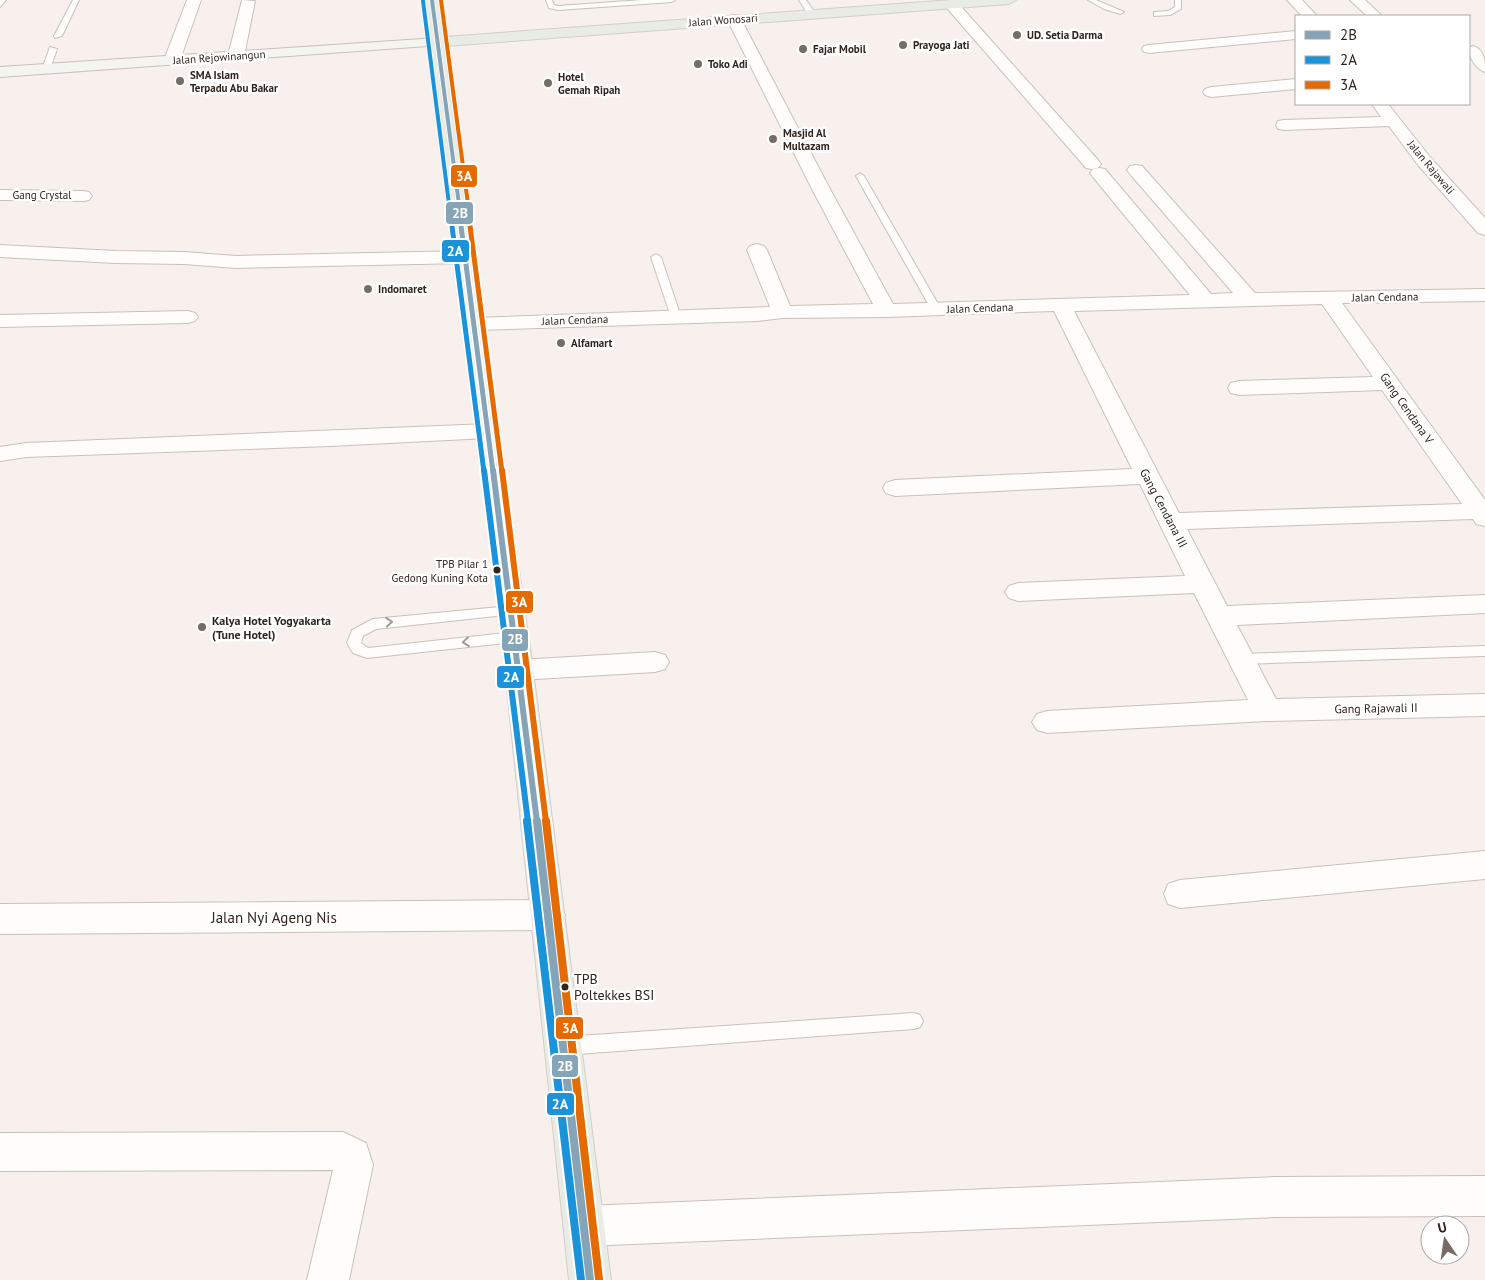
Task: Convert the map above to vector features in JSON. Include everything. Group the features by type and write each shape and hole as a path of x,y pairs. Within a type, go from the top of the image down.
{"main road":[{"path":"432,0 519,670 590,1280"},
{"name":"Jalan Wonosari","path":"437,42 1009,0"},
{"name":"Jalan Rejowinangun","path":"0,72 437,42"}],"street":[{"path":"172,60 194,0"},
{"path":"1294,0 1309,15"},
{"path":"1357,0 1374,15"},
{"path":"236,56 248,1"},
{"path":"951,4 1096,168 1206,301"},
{"path":"734,19 822,191 887,311"},
{"path":"1149,49 1295,35"},
{"path":"1475,51 1485,68"},
{"path":"1211,92 1295,84"},
{"name":"Jalan Rajawali","path":"1381,105 1424,161 1485,229"},
{"path":"1284,124 1394,121"},
{"path":"1136,170 1249,299"},
{"name":"Gang Crystal","path":"0,195 83,196"},
{"path":"756,250 782,312"},
{"path":"0,251 184,258 236,262 465,257"},
{"name":"Jalan Cendana","path":"475,324 782,312 887,311 1249,299 1485,295"},
{"name":"Gang Cendana V","path":"1328,298 1483,514"},
{"name":"Gang Cendana III","path":"1061,306 1267,710"},
{"path":"0,321 188,316"},
{"path":"1239,388 1388,383"},
{"path":"0,454 26,450 488,432"},
{"path":"895,488 1147,476"},
{"path":"1170,521 1483,514"},
{"path":"1018,592 1204,584"},
{"path":"1220,616 1485,604"},
{"path":"519,670 655,662"},
{"name":"Gang Rajawali II","path":"1047,722 1267,710 1485,705"},
{"path":"1180,894 1485,865"},
{"name":"Jalan Nyi Ageng Nis","path":"0,918 548,915"},
{"path":"0,1152 326,1149 343,1151 352,1157 354,1165 328,1280"},
{"path":"585,1226 1275,1197 1485,1196"}],"lane":[{"path":"0,5 3,0"},
{"path":"58,36 76,0"},
{"path":"549,0 551,7 558,8 672,0"},
{"path":"802,0 812,14"},
{"path":"1091,0 1106,8 1120,12"},
{"path":"1157,14 1175,11 1180,8 1178,0"},
{"path":"46,69 53,49"},
{"path":"860,176 936,309"},
{"path":"656,257 676,317"},
{"path":"373,624 512,624 367,653 358,649 354,642 357,633 373,624"},
{"path":"1242,659 1485,652"},
{"path":"563,1046 914,1021"}],"transit line":[{"name":"2B","path":"432,0 519,670 590,1280"},
{"name":"3A","path":"441,0 528,669 599,1279"},
{"name":"2A","path":"423,1 510,671 581,1280"}],"place":[{"name":"UD. Setia Darma","path":"1017,35"},
{"name":"Prayoga Jati","path":"903,45"},
{"name":"Fajar Mobil","path":"803,49"},
{"name":"Toko Adi","path":"698,64"},
{"name":"SMA Islam Terpadu Abu Bakar","path":"180,81"},
{"name":"Hotel Gemah Ripah","path":"548,83"},
{"name":"Masjid Al Multazam","path":"773,139"},
{"name":"Indomaret","path":"368,289"},
{"name":"Alfamart","path":"561,343"},
{"name":"TPB Pilar 1 Gedong Kuning Kota","path":"497,570"},
{"name":"Kalya Hotel Yogyakarta (Tune Hotel)","path":"202,627"},
{"name":"TPB Poltekkes BSI","path":"565,987"}]}
